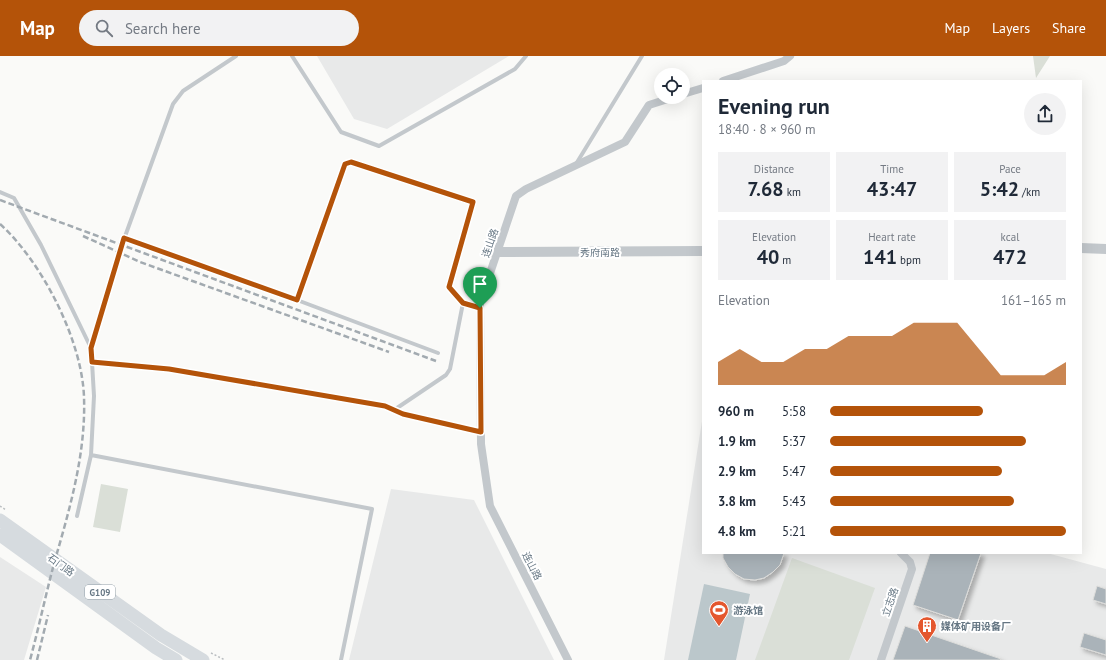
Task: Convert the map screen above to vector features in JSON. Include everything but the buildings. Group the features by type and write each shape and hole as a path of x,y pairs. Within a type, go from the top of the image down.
{"highway":[{"name":"石门路","path":"0,520 161,635 204,660"},
{"name":"石门路","path":"0,535 156,648 176,660"}],"street":[{"path":"726,80 784,61 790,56"},
{"path":"690,92 702,88"},
{"name":"连山路","path":"568,660 490,506 481,444 480,303 516,196 526,189 625,142 649,105 654,103"},
{"path":"1082,248 1106,249"},
{"name":"秀府南路","path":"497,252 702,251"},
{"name":"立志路","path":"881,660 912,570 910,562 902,554"}],"lane":[{"path":"77,516 92,455 94,396 91,348 124,238 173,104 183,92 236,56"},
{"path":"292,56 341,132 379,146 515,68 526,56"},
{"path":"575,166 642,56"},
{"path":"297,300 345,164 351,162 473,202 449,287 463,303 480,308"},
{"path":"0,192 14,198 41,245 91,348"},
{"path":"124,238 297,300 438,353"},
{"path":"394,410 446,374 450,369 463,303"},
{"path":"92,362 169,369 385,406 403,414 481,432"},
{"path":"92,455 372,508 341,660"}],"shaded area":[{"path":"317,56 509,56 387,129 354,119"},
{"path":"1033,56 1050,56 1036,78"},
{"path":"702,421 702,554 1051,554 1106,569 1106,660 664,660"},
{"path":"101,484 128,489 120,532 93,527"},
{"path":"391,489 474,500 554,660 349,660"},
{"path":"0,557 46,587 24,660 0,660"},
{"path":"792,558 875,588 849,660 755,660"},
{"name":"游泳馆","path":"704,584 750,594 736,660 688,660"}],"railway":[{"path":"0,200 436,361"},
{"path":"0,224 16,240 31,259 45,280 57,303 68,327 76,351 82,375 84,397 82,439 76,480 30,660"},
{"path":"83,236 140,262 389,352"},
{"path":"37,660 48,615"}],"place":[{"name":"游泳馆","path":"719,627"},
{"name":"媒体矿用设备厂","path":"927,643"}],"route":[{"path":"351,162 473,202 449,287 463,303 480,308 481,432 403,414 385,406 169,369 92,362 91,348 124,238 297,300 345,164 351,162"}]}
